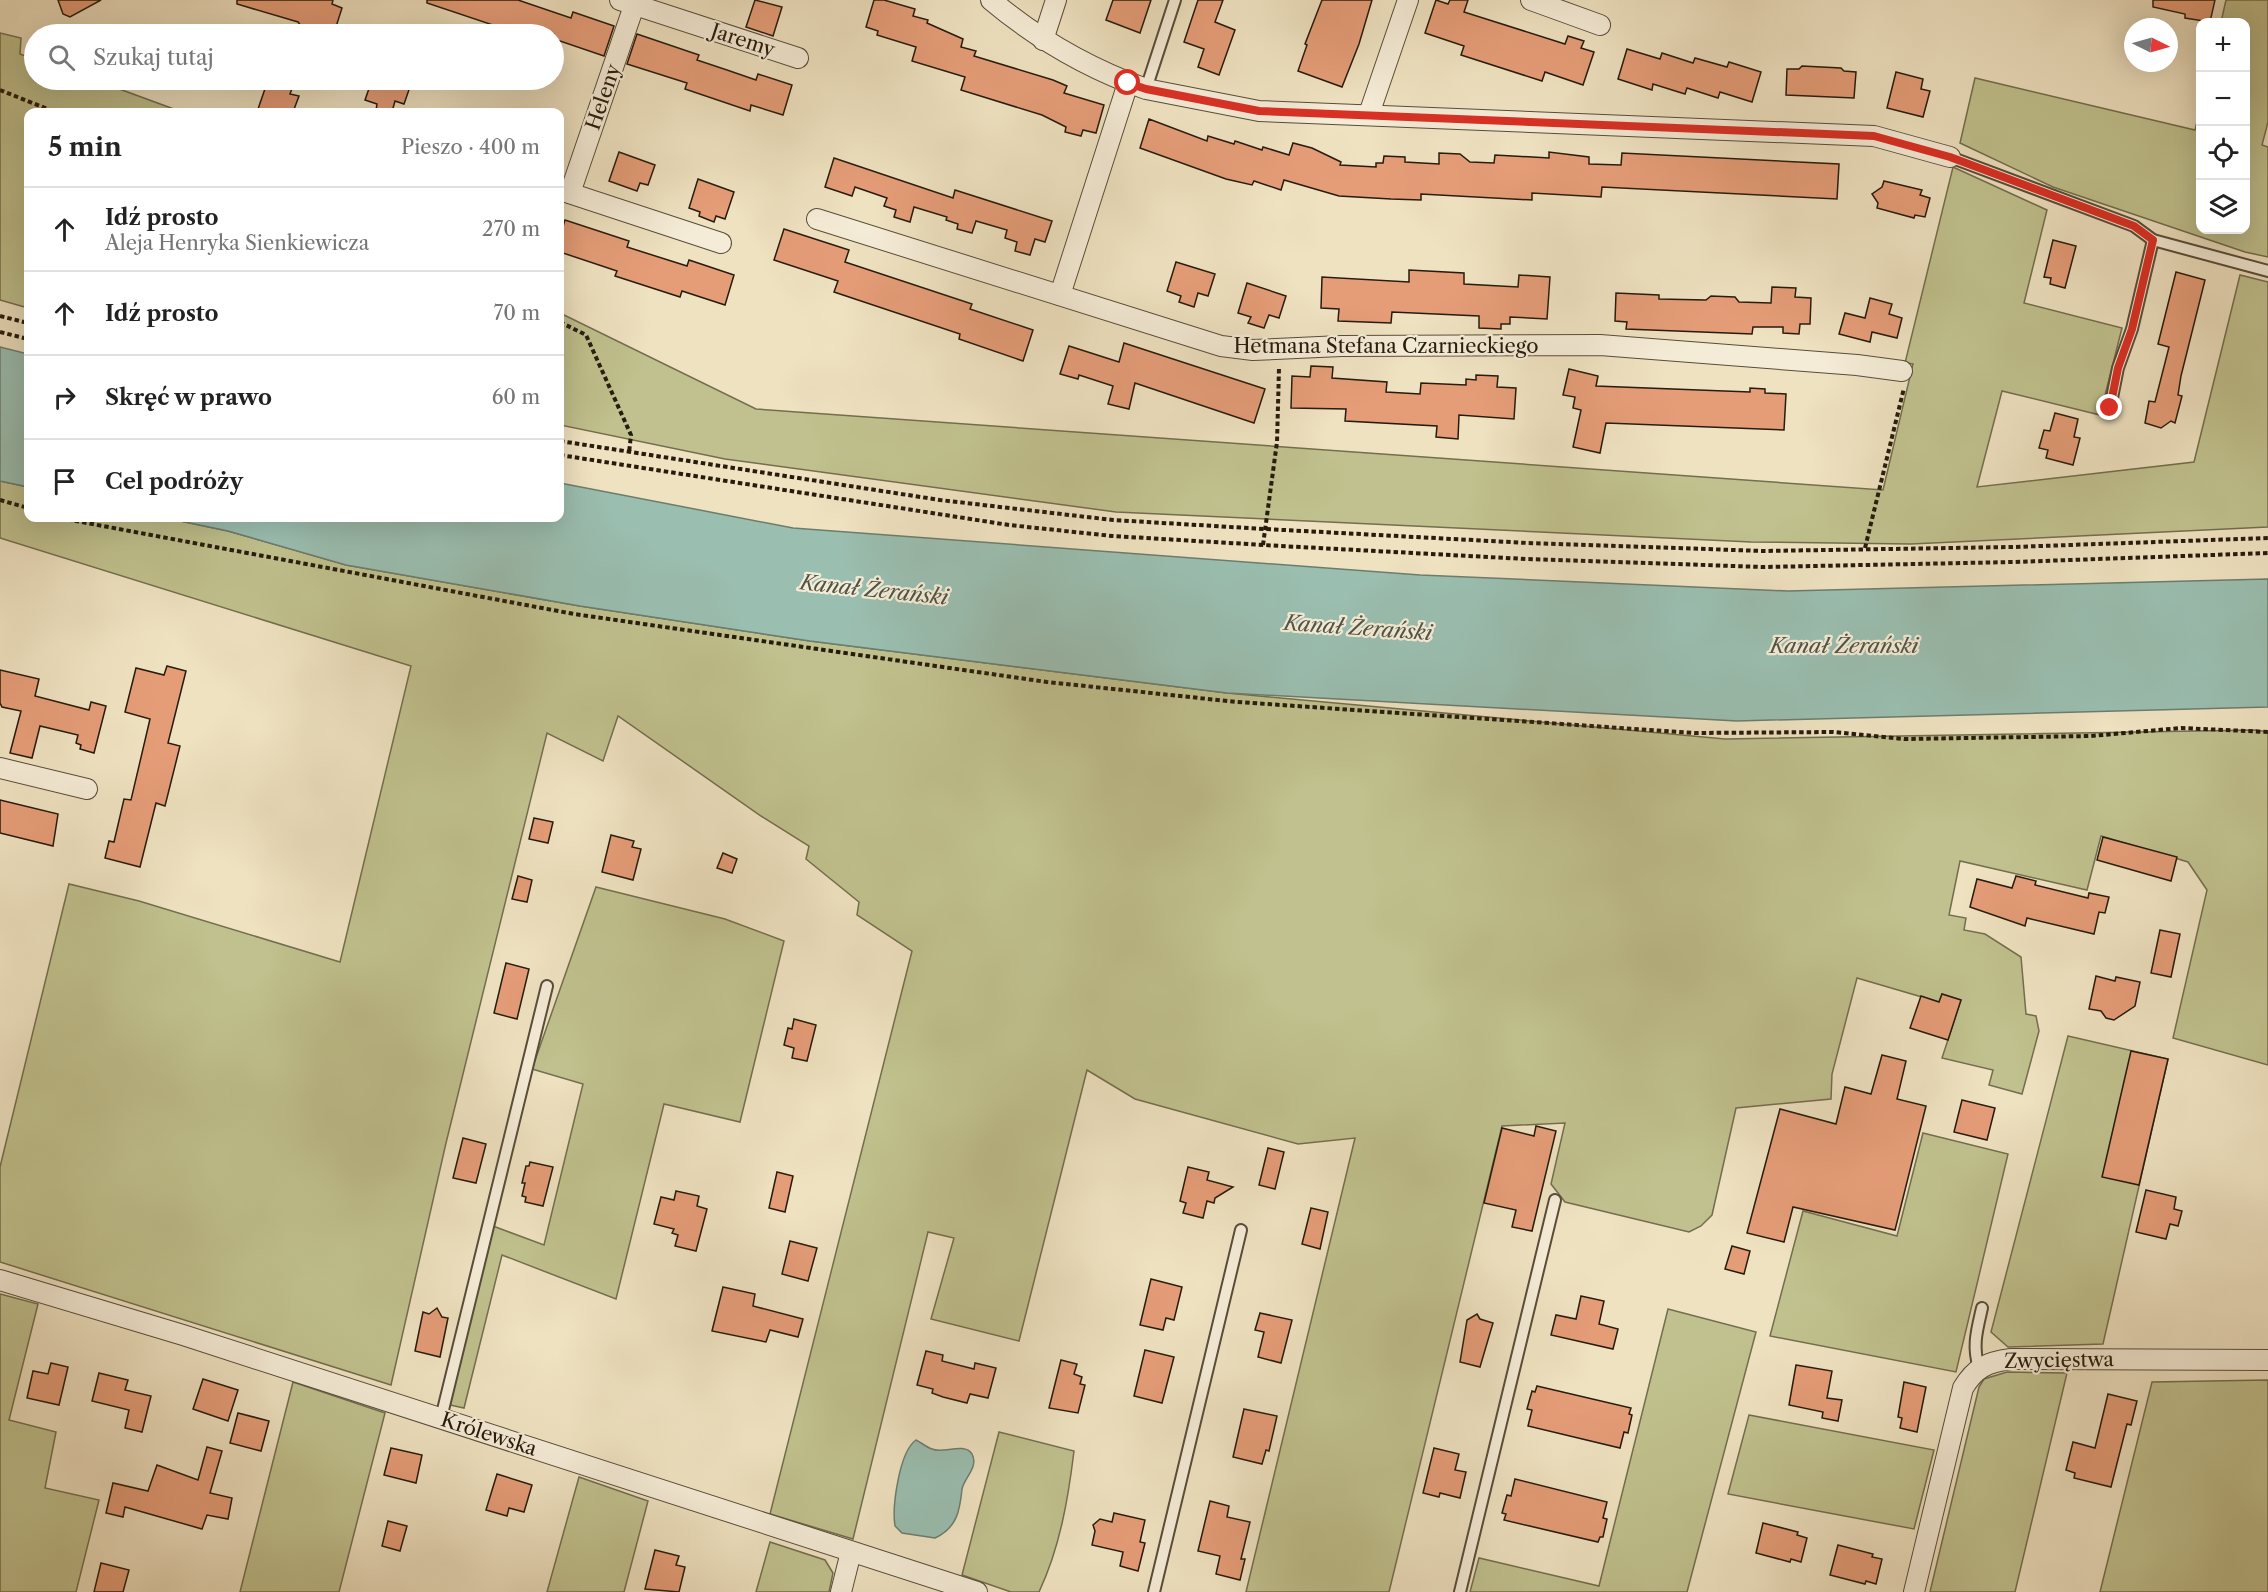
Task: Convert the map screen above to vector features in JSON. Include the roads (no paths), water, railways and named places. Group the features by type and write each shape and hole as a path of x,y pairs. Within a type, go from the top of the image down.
{"street":[{"path":"991,0 1043,39 1137,86 1259,111 1874,136 1950,157"},
{"path":"1043,39 1056,0"},
{"path":"1369,114 1408,0"},
{"path":"1531,0 1600,25"},
{"name":"Jaremy","path":"630,2 798,58"},
{"name":"Heleny","path":"565,192 630,2"},
{"path":"1060,295 1137,86"},
{"path":"565,192 721,243"},
{"name":"Hetmana Stefana Czarnieckiego","path":"817,219 1221,346 1280,350 1341,346 1600,345 1857,365 1902,371"},
{"path":"0,768 87,789"},
{"name":"Królewska","path":"0,1280 441,1418 977,1592"},
{"name":"Zwycięstwa","path":"1914,1592 1963,1388 1979,1368 1993,1361 2011,1359 2268,1360"},
{"path":"842,1592 852,1552"}],"lane":[{"path":"1137,86 1175,0"},
{"path":"1950,157 2134,226 2153,240 2268,271"},
{"path":"2110,408 2118,368 2132,329 2153,240"},
{"path":"441,1418 547,986"},
{"path":"1460,1592 1555,1200"},
{"path":"1154,1592 1241,1230"},
{"path":"1979,1368 1974,1352 1982,1308"}],"water":[{"path":"0,347 24,353 24,486 0,481"},
{"name":"Kanał Żerański","path":"564,484 793,528 1420,575 1788,591 2268,579 2268,707 1737,721 1227,693 810,641 580,606 346,565 228,531 185,522 564,522"},
{"path":"916,1440 937,1450 964,1449 972,1454 974,1459 963,1485 956,1518 948,1529 935,1538 902,1533 895,1526 896,1494 901,1467 910,1446"}]}
